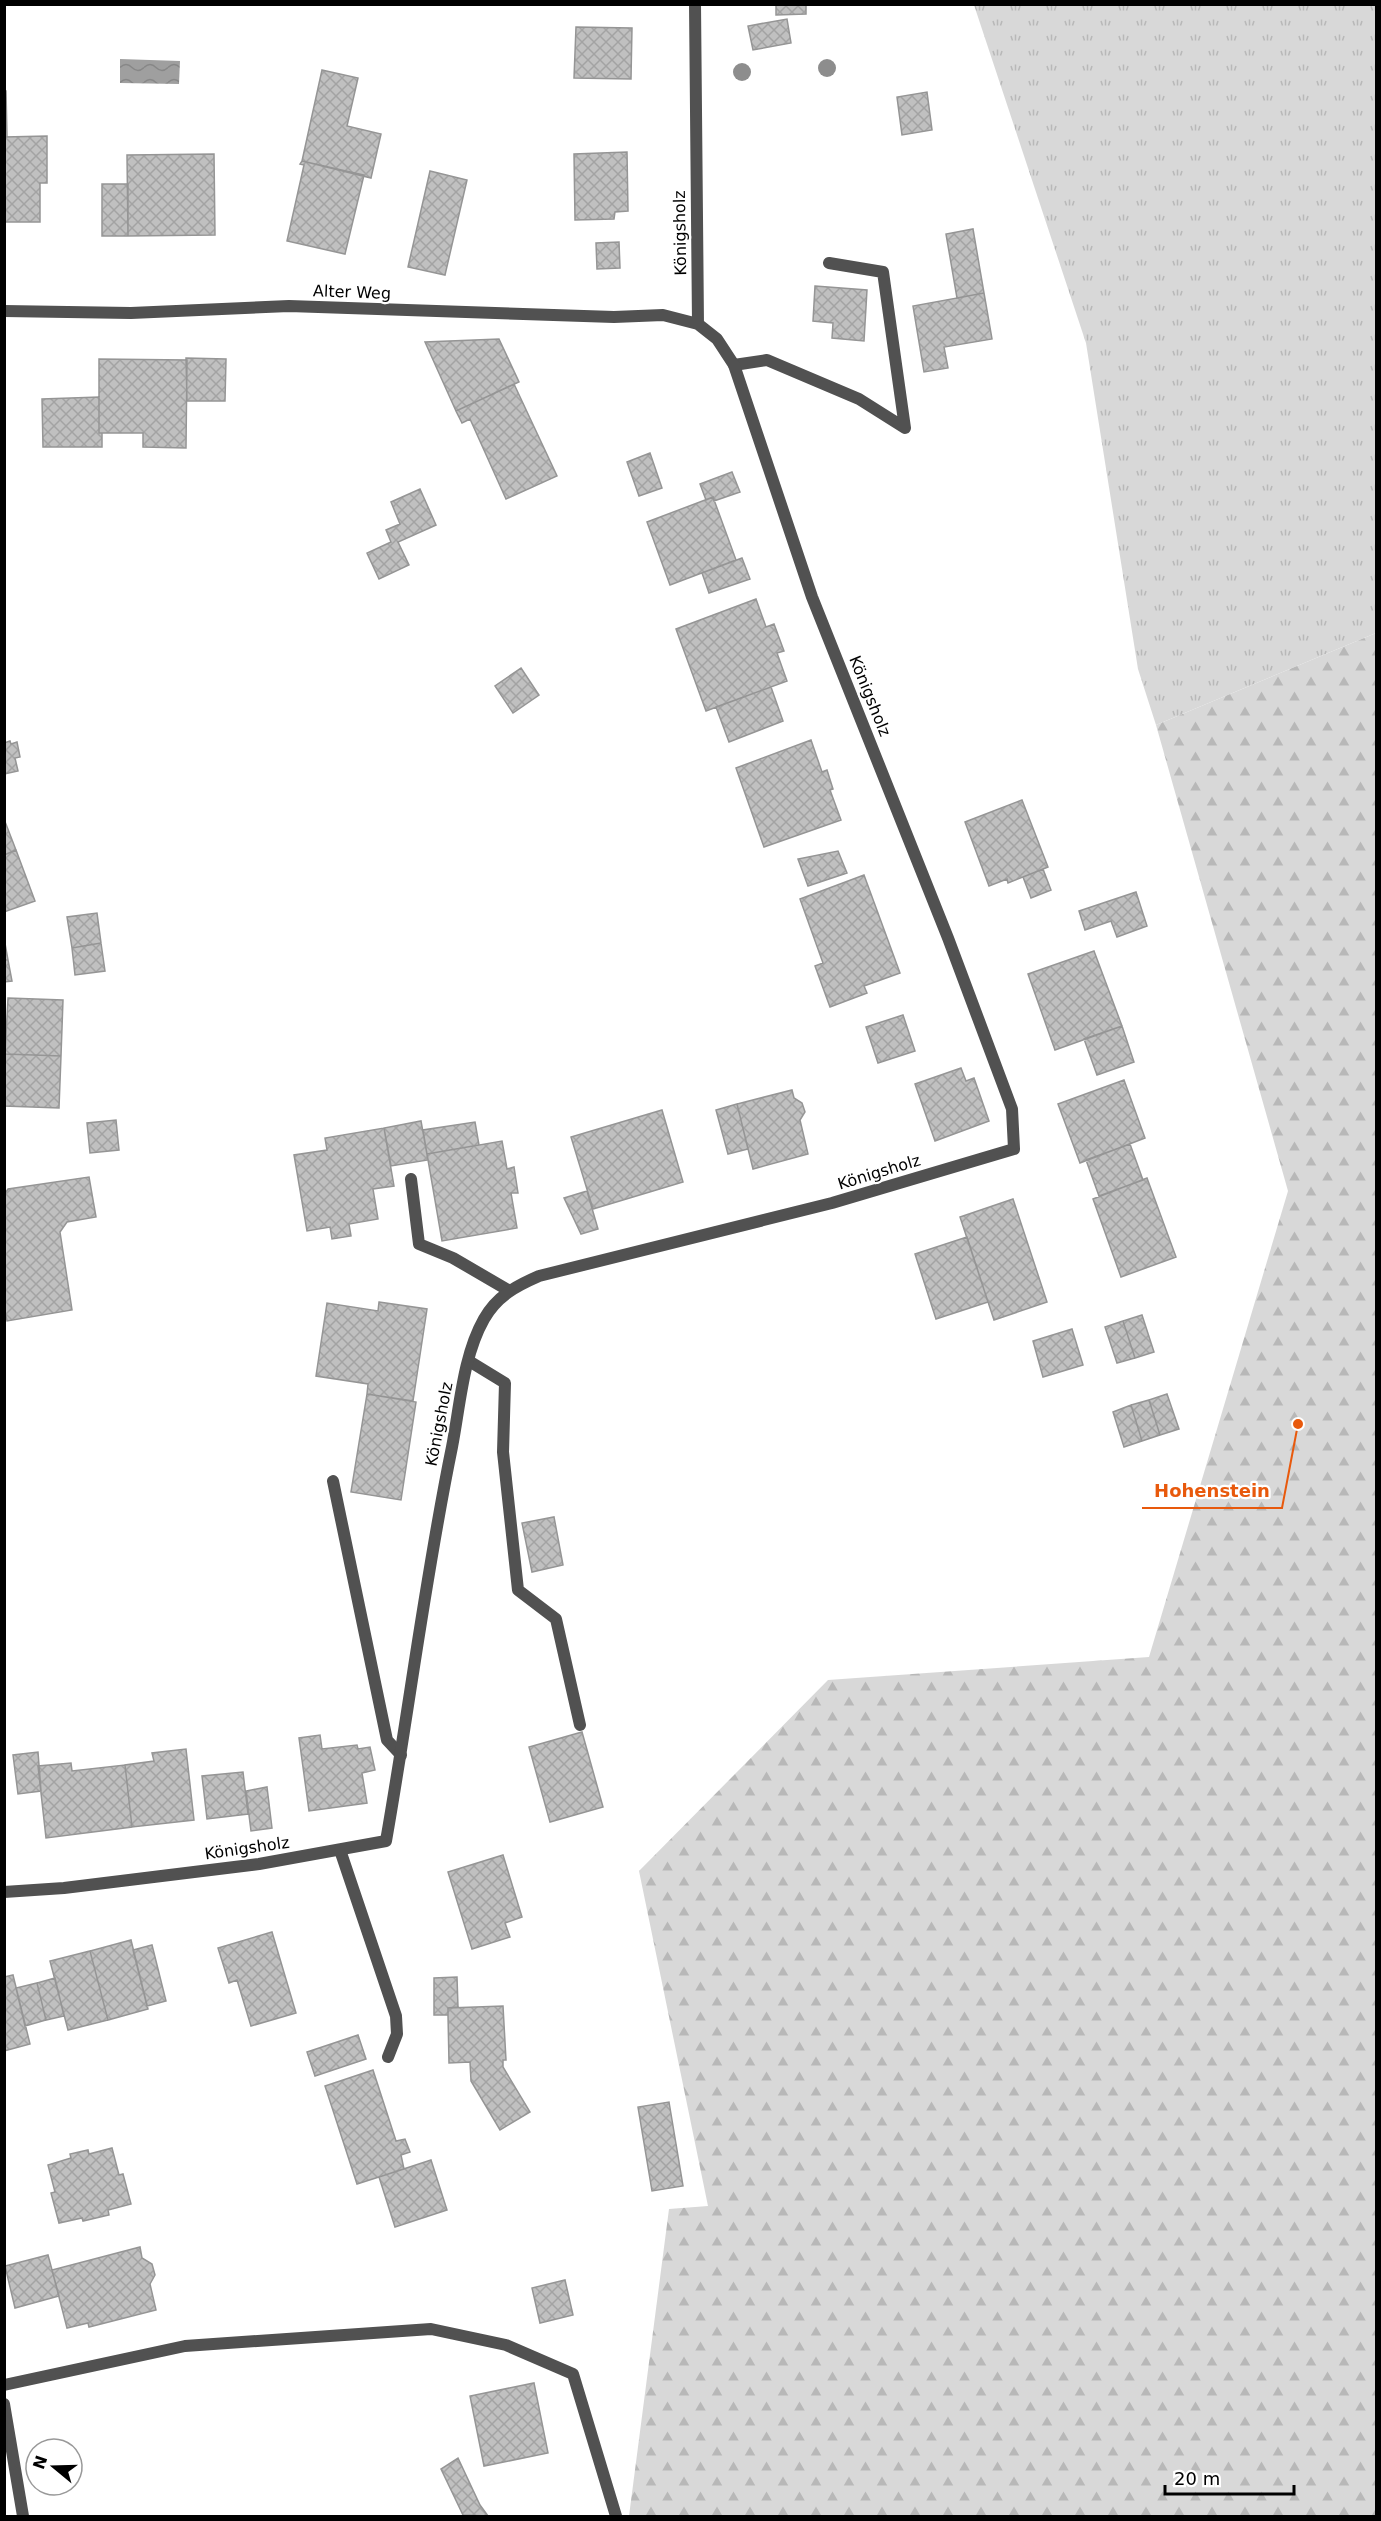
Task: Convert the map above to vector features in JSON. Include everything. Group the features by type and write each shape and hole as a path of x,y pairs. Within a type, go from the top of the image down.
{"street":[{"name":"Königsholz","path":"4,1892 64,1888 259,1864 386,1842 434,1536 469,1360 491,1307 508,1290 539,1275 832,1203 1014,1149 1012,1109 948,938 812,597 734,366 717,339 698,324 695,4"},
{"path":"734,366 767,360 859,399 905,428 883,272 829,263"},
{"name":"Alter Weg","path":"4,311 131,313 290,306 614,317 663,315 698,324"},
{"path":"411,1179 419,1244 453,1258 508,1290"},
{"path":"469,1360 505,1383 503,1452 518,1590 556,1619 580,1725"},
{"path":"333,1481 387,1740 401,1755"},
{"path":"340,1850 396,2016 397,2034 388,2057"},
{"path":"4,2385 185,2346 431,2329 506,2345 573,2373 616,2517"},
{"path":"4,2404 23,2517"}],"green space":[{"path":"974,5 1376,5 1376,633 1156,725 1138,669 1086,343"},
{"path":"1376,633 1376,2516 629,2516 669,2209 708,2206 639,1871 828,1680 1149,1657 1288,1191 1156,725"}],"water":[{"path":"120,59 180,61 179,84 120,83"}],"building":[{"path":"776,4 806,4 806,14 776,15"},
{"path":"787,19 791,43 753,50 748,26"},
{"path":"576,27 632,28 631,79 574,78"},
{"path":"322,70 358,78 347,126 381,134 371,178 302,161"},
{"path":"4,91 6,91 7,137 4,137"},
{"path":"927,92 932,130 902,135 897,97"},
{"path":"47,136 47,183 40,183 40,222 4,222 4,137"},
{"path":"627,152 628,211 615,212 614,219 575,220 574,154"},
{"path":"214,154 215,235 128,236 127,155"},
{"path":"302,161 364,175 345,254 287,241 304,165 300,164"},
{"path":"430,171 467,180 445,275 408,267"},
{"path":"102,184 128,184 128,236 102,236"},
{"path":"973,229 984,293 957,298 946,234"},
{"path":"619,242 620,268 597,269 596,243"},
{"path":"815,286 867,290 864,341 832,338 833,323 813,321"},
{"path":"984,293 992,339 944,347 948,368 924,372 913,306"},
{"path":"499,339 519,382 456,411 425,342"},
{"path":"186,358 226,359 225,401 187,401"},
{"path":"99,359 187,360 186,448 143,447 143,433 99,433"},
{"path":"514,384 557,476 506,499 470,419 462,423 456,411"},
{"path":"99,397 99,433 102,433 102,447 43,447 42,399"},
{"path":"650,453 662,488 639,496 627,462"},
{"path":"732,472 740,492 714,501 713,497 706,500 700,484"},
{"path":"420,489 436,525 398,542 409,565 379,579 367,553 391,542 386,530 400,524 391,502"},
{"path":"713,497 736,560 670,585 647,522"},
{"path":"742,558 750,579 709,593 702,573"},
{"path":"756,599 766,627 774,624 784,651 777,653 787,681 706,711 676,629"},
{"path":"521,668 539,695 513,713 495,686"},
{"path":"771,687 783,721 729,742 716,707"},
{"path":"811,740 822,772 827,770 833,789 830,790 841,820 764,847 736,768"},
{"path":"10,741 11,744 17,742 20,757 15,758 18,771 4,774 4,743"},
{"path":"1022,800 1048,867 1008,883 1007,879 989,886 965,822"},
{"path":"4,819 16,850 4,855"},
{"path":"16,850 35,901 4,912 4,855"},
{"path":"838,851 847,873 808,886 798,859"},
{"path":"1043,869 1051,890 1031,898 1023,877"},
{"path":"864,875 900,973 864,986 867,993 830,1007 815,966 823,963 800,899"},
{"path":"1136,892 1147,926 1117,937 1111,921 1085,930 1079,911"},
{"path":"97,913 101,943 72,948 67,917"},
{"path":"4,938 8,960 4,960"},
{"path":"101,943 105,971 75,975 72,948"},
{"path":"1094,951 1122,1026 1055,1050 1028,974"},
{"path":"4,960 8,960 12,981 4,982"},
{"path":"8,998 63,1000 61,1056 5,1054"},
{"path":"903,1015 915,1051 878,1063 866,1027"},
{"path":"1122,1026 1134,1062 1097,1075 1084,1039"},
{"path":"5,1054 61,1056 59,1108 4,1106"},
{"path":"961,1068 966,1081 974,1078 989,1121 935,1141 915,1084"},
{"path":"1124,1080 1145,1138 1080,1163 1058,1104"},
{"path":"792,1090 794,1098 802,1103 805,1112 800,1120 808,1154 753,1169 737,1104"},
{"path":"737,1104 748,1149 728,1154 716,1110"},
{"path":"662,1110 683,1182 593,1209 571,1137"},
{"path":"116,1120 119,1150 90,1153 87,1123"},
{"path":"421,1121 428,1160 391,1166 384,1128"},
{"path":"475,1122 479,1145 427,1154 423,1130"},
{"path":"384,1128 394,1186 373,1189 378,1219 349,1224 351,1236 332,1239 330,1227 307,1231 294,1155 327,1150 325,1138"},
{"path":"502,1141 507,1169 514,1167 518,1193 511,1193 517,1228 442,1241 427,1154"},
{"path":"1130,1144 1143,1180 1099,1196 1086,1160"},
{"path":"89,1177 96,1217 67,1222 60,1232 72,1310 7,1321 4,1306 4,1195 8,1189"},
{"path":"1147,1178 1176,1257 1121,1277 1093,1199"},
{"path":"587,1191 598,1229 581,1234 564,1198"},
{"path":"1013,1199 1047,1302 994,1320 960,1217"},
{"path":"967,1237 988,1302 936,1319 915,1254"},
{"path":"379,1302 427,1309 413,1401 367,1394 368,1384 316,1376 327,1303 378,1311"},
{"path":"1142,1315 1154,1352 1135,1358 1123,1321"},
{"path":"1123,1321 1135,1358 1117,1363 1105,1327"},
{"path":"1072,1329 1083,1365 1043,1377 1033,1341"},
{"path":"367,1394 416,1402 401,1500 351,1492"},
{"path":"1167,1394 1179,1429 1160,1435 1149,1400"},
{"path":"1149,1400 1160,1435 1142,1441 1131,1405"},
{"path":"1131,1405 1142,1441 1124,1447 1113,1412"},
{"path":"554,1517 563,1565 532,1572 522,1523"},
{"path":"582,1732 603,1807 550,1822 529,1747"},
{"path":"320,1735 322,1749 357,1745 358,1749 370,1747 375,1770 362,1773 367,1803 309,1811 299,1738"},
{"path":"186,1749 194,1820 132,1827 125,1765 154,1761 152,1753"},
{"path":"38,1752 41,1791 18,1794 13,1755"},
{"path":"71,1763 72,1771 125,1765 132,1827 46,1838 38,1766"},
{"path":"243,1772 248,1814 207,1819 202,1776"},
{"path":"267,1787 272,1828 251,1831 246,1791"},
{"path":"503,1855 522,1917 505,1923 510,1937 472,1949 448,1872"},
{"path":"272,1932 296,2013 251,2026 237,1980 229,1983 218,1948"},
{"path":"131,1940 148,2009 108,2020 90,1951"},
{"path":"152,1945 166,2001 147,2006 133,1950"},
{"path":"90,1951 108,2020 68,2030 50,1961"},
{"path":"13,1975 30,2044 4,2051 4,1977"},
{"path":"457,1977 458,2007 448,2008 448,2015 434,2015 434,1978"},
{"path":"55,1978 64,2016 46,2020 37,1983"},
{"path":"37,1983 46,2020 25,2026 16,1988"},
{"path":"503,2006 506,2060 503,2060 503,2067 530,2112 500,2130 471,2081 470,2062 449,2063 448,2008"},
{"path":"358,2035 366,2059 315,2076 307,2052"},
{"path":"373,2070 396,2141 405,2139 410,2152 401,2155 404,2169 357,2184 325,2086"},
{"path":"669,2102 683,2186 652,2191 638,2107"},
{"path":"112,2148 119,2175 123,2174 131,2204 108,2210 109,2215 83,2221 82,2218 59,2223 51,2193 55,2192 48,2165 71,2158 70,2154 88,2150 89,2154"},
{"path":"431,2160 447,2210 395,2227 379,2177"},
{"path":"140,2247 142,2258 152,2264 155,2275 150,2284 156,2310 89,2327 88,2323 67,2328 52,2270"},
{"path":"48,2255 59,2296 15,2308 5,2266"},
{"path":"565,2280 573,2315 540,2323 532,2288"},
{"path":"534,2383 548,2453 484,2466 470,2396"},
{"path":"458,2458 480,2505 488,2516 463,2515 441,2469"}],"place":[{"name":"Hohenstein","path":"1298,1424"}]}
